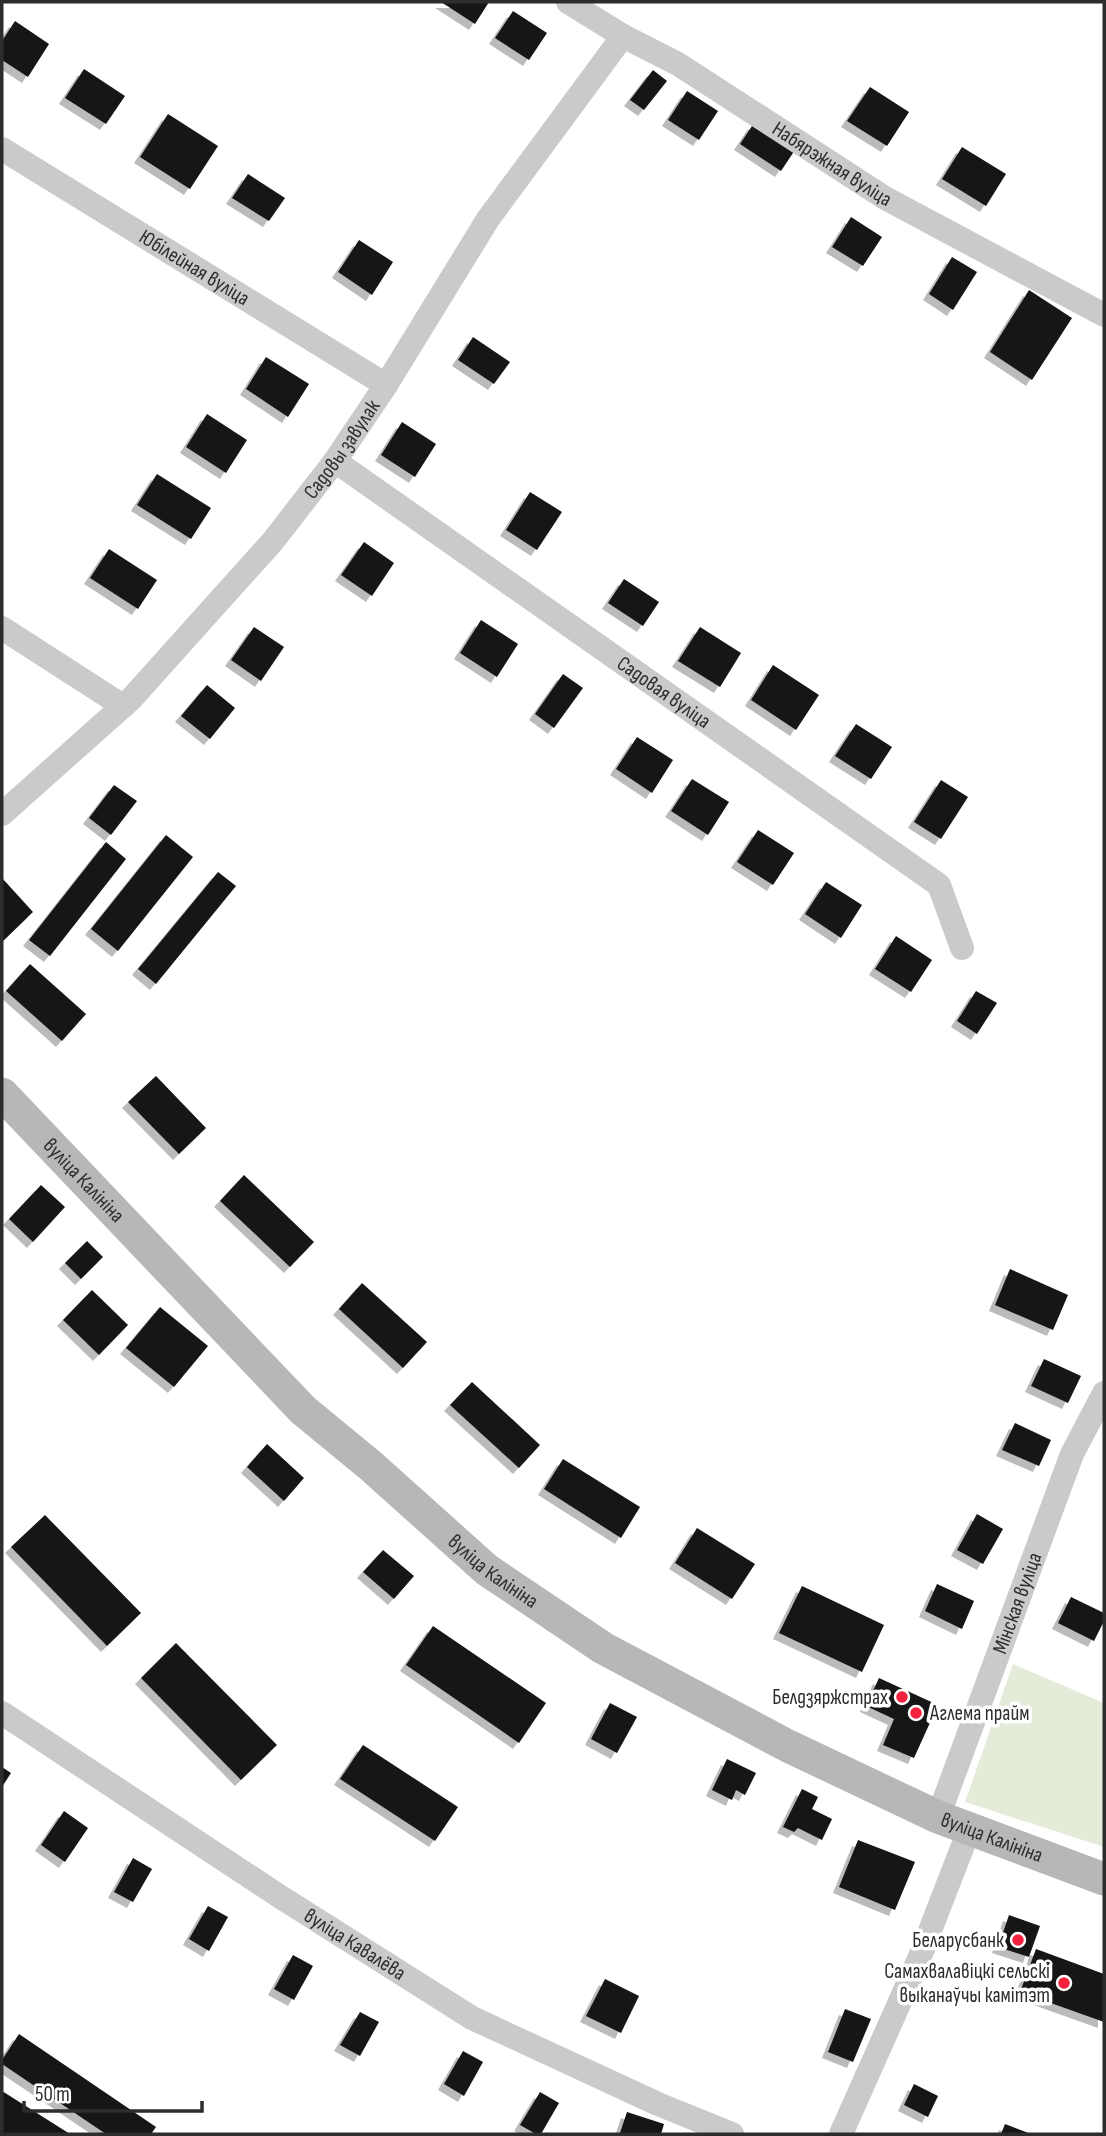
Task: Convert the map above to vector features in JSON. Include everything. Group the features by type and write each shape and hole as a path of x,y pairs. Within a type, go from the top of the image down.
{"street":[{"name":"Набярэжная вуліца","path":"568,2 623,36 678,64 885,198 1104,315"},
{"name":"Садовы завулак","path":"2,814 123,706 273,541 335,461 386,385 488,219 623,36"},
{"name":"Юбілейная вуліца","path":"2,149 386,385"},
{"name":"Садовая вуліца","path":"335,461 939,885 962,948"},
{"path":"2,628 123,706"},
{"name":"вуліца Калініна","path":"2,1094 303,1410 371,1466 487,1570 603,1648 788,1746 938,1817 1104,1879"},
{"name":"Мінская вуліца","path":"938,1817 1072,1454 1104,1393"},
{"name":"вуліца Кавалёва","path":"2,1713 279,1896 471,2018 658,2104 732,2134"},
{"path":"841,2134 919,1959 969,1830"}],"green space":[{"path":"1013,1664 1104,1703 1104,1847 965,1802"}],"building":[{"path":"441,2 489,2 475,24"},
{"path":"513,11 547,33 529,60 495,38"},
{"path":"15,21 49,44 28,77 2,60 2,41"},
{"path":"84,69 125,96 106,124 65,98"},
{"path":"653,70 667,81 644,110 630,100"},
{"path":"870,87 909,112 887,146 847,121"},
{"path":"687,91 718,111 699,140 668,120"},
{"path":"168,114 218,146 190,189 140,157"},
{"path":"754,123 795,150 781,171 740,144"},
{"path":"962,147 1006,174 986,206 942,179"},
{"path":"248,174 285,198 269,221 232,198"},
{"path":"851,217 882,237 863,266 832,247"},
{"path":"359,240 393,262 372,295 338,272"},
{"path":"952,257 977,272 953,310 929,294"},
{"path":"1029,290 1072,318 1032,380 990,352"},
{"path":"473,337 510,362 494,384 458,360"},
{"path":"266,357 309,384 288,417 246,389"},
{"path":"207,414 247,440 226,473 186,447"},
{"path":"402,422 436,444 415,477 381,455"},
{"path":"157,474 211,508 191,539 137,505"},
{"path":"530,492 562,512 537,550 506,530"},
{"path":"364,542 394,563 372,596 341,575"},
{"path":"109,549 157,580 138,609 90,578"},
{"path":"624,579 659,602 643,626 608,603"},
{"path":"481,620 518,644 497,677 460,653"},
{"path":"254,627 284,647 261,681 231,660"},
{"path":"700,627 741,653 720,687 678,661"},
{"path":"773,665 819,695 796,730 751,700"},
{"path":"563,674 583,688 554,728 535,714"},
{"path":"207,685 235,708 210,739 181,716"},
{"path":"856,724 892,747 871,779 835,756"},
{"path":"637,737 673,760 652,793 616,769"},
{"path":"692,779 729,802 708,835 671,811"},
{"path":"941,780 968,797 941,839 914,822"},
{"path":"114,785 137,801 111,835 89,818"},
{"path":"758,830 794,853 773,885 737,862"},
{"path":"166,835 193,857 118,951 91,929"},
{"path":"106,842 126,859 50,956 29,940"},
{"path":"218,872 236,886 156,984 138,969"},
{"path":"2,878 33,912 2,942"},
{"path":"826,882 862,905 841,938 805,914"},
{"path":"896,936 932,960 911,992 875,969"},
{"path":"30,964 86,1014 62,1041 6,991"},
{"path":"976,991 997,1003 977,1034 957,1021"},
{"path":"156,1076 206,1128 179,1154 128,1102"},
{"path":"244,1175 314,1242 290,1267 220,1201"},
{"path":"41,1185 65,1207 33,1242 9,1219"},
{"path":"87,1241 103,1257 81,1279 65,1263"},
{"path":"1010,1269 1068,1295 1053,1330 995,1305"},
{"path":"362,1283 427,1342 403,1368 339,1309"},
{"path":"92,1290 128,1325 99,1355 63,1320"},
{"path":"160,1307 208,1346 174,1387 126,1348"},
{"path":"1044,1359 1081,1376 1068,1403 1031,1386"},
{"path":"472,1382 540,1445 519,1468 450,1405"},
{"path":"1015,1423 1051,1440 1039,1466 1002,1450"},
{"path":"267,1444 304,1478 284,1501 247,1467"},
{"path":"563,1459 640,1507 621,1538 544,1489"},
{"path":"977,1514 1003,1529 983,1564 957,1550"},
{"path":"45,1515 141,1613 107,1646 11,1547"},
{"path":"697,1528 755,1564 732,1599 675,1563"},
{"path":"383,1550 414,1576 394,1599 363,1572"},
{"path":"937,1584 974,1601 962,1629 925,1611"},
{"path":"802,1586 884,1625 862,1672 779,1633"},
{"path":"1071,1597 1104,1613 1104,1621 1094,1641 1058,1623"},
{"path":"433,1626 546,1703 519,1743 406,1665"},
{"path":"176,1643 277,1745 241,1780 141,1678"},
{"path":"879,1678 938,1705 914,1758 883,1745 894,1719 866,1706"},
{"path":"610,1703 637,1717 617,1753 591,1739"},
{"path":"363,1745 458,1807 435,1841 340,1779"},
{"path":"727,1759 756,1773 745,1795 736,1790 732,1800 712,1790"},
{"path":"2,1767 11,1773 2,1787"},
{"path":"802,1789 818,1797 812,1809 832,1819 822,1840 798,1828 794,1832 783,1827"},
{"path":"64,1811 88,1828 65,1862 41,1845"},
{"path":"858,1840 915,1862 895,1910 839,1887"},
{"path":"133,1858 152,1869 133,1902 114,1892"},
{"path":"208,1906 228,1917 209,1951 189,1939"},
{"name":"Беларусбанк","path":"1009,1915 1040,1926 1029,1957 998,1947"},
{"name":"Самахвалавіцкі сельскі выканаўчы камітэт","path":"1036,1949 1104,1974 1104,2022 1020,1992"},
{"path":"293,1955 313,1966 294,2000 274,1989"},
{"path":"605,1979 639,1996 621,2033 586,2016"},
{"path":"845,2009 871,2019 853,2062 828,2052"},
{"path":"360,2012 379,2022 360,2056 340,2045"},
{"path":"19,2034 156,2127 151,2134 106,2134 2,2064"},
{"path":"463,2051 483,2062 464,2096 444,2084"},
{"path":"914,2084 938,2096 928,2117 904,2105"},
{"path":"2,2091 70,2134 2,2134"},
{"path":"540,2092 559,2103 541,2134 536,2134 520,2125"},
{"path":"627,2112 664,2124 661,2134 620,2133"},
{"path":"1005,2124 1031,2134 1001,2134"}],"place":[{"name":"Белдзяржстрах","path":"902,1697"},
{"name":"Аглема прайм","path":"916,1713"},
{"name":"Беларусбанк","path":"1018,1940"},
{"name":"Самахвалавіцкі сельскі выканаўчы камітэт","path":"1064,1983"}]}
